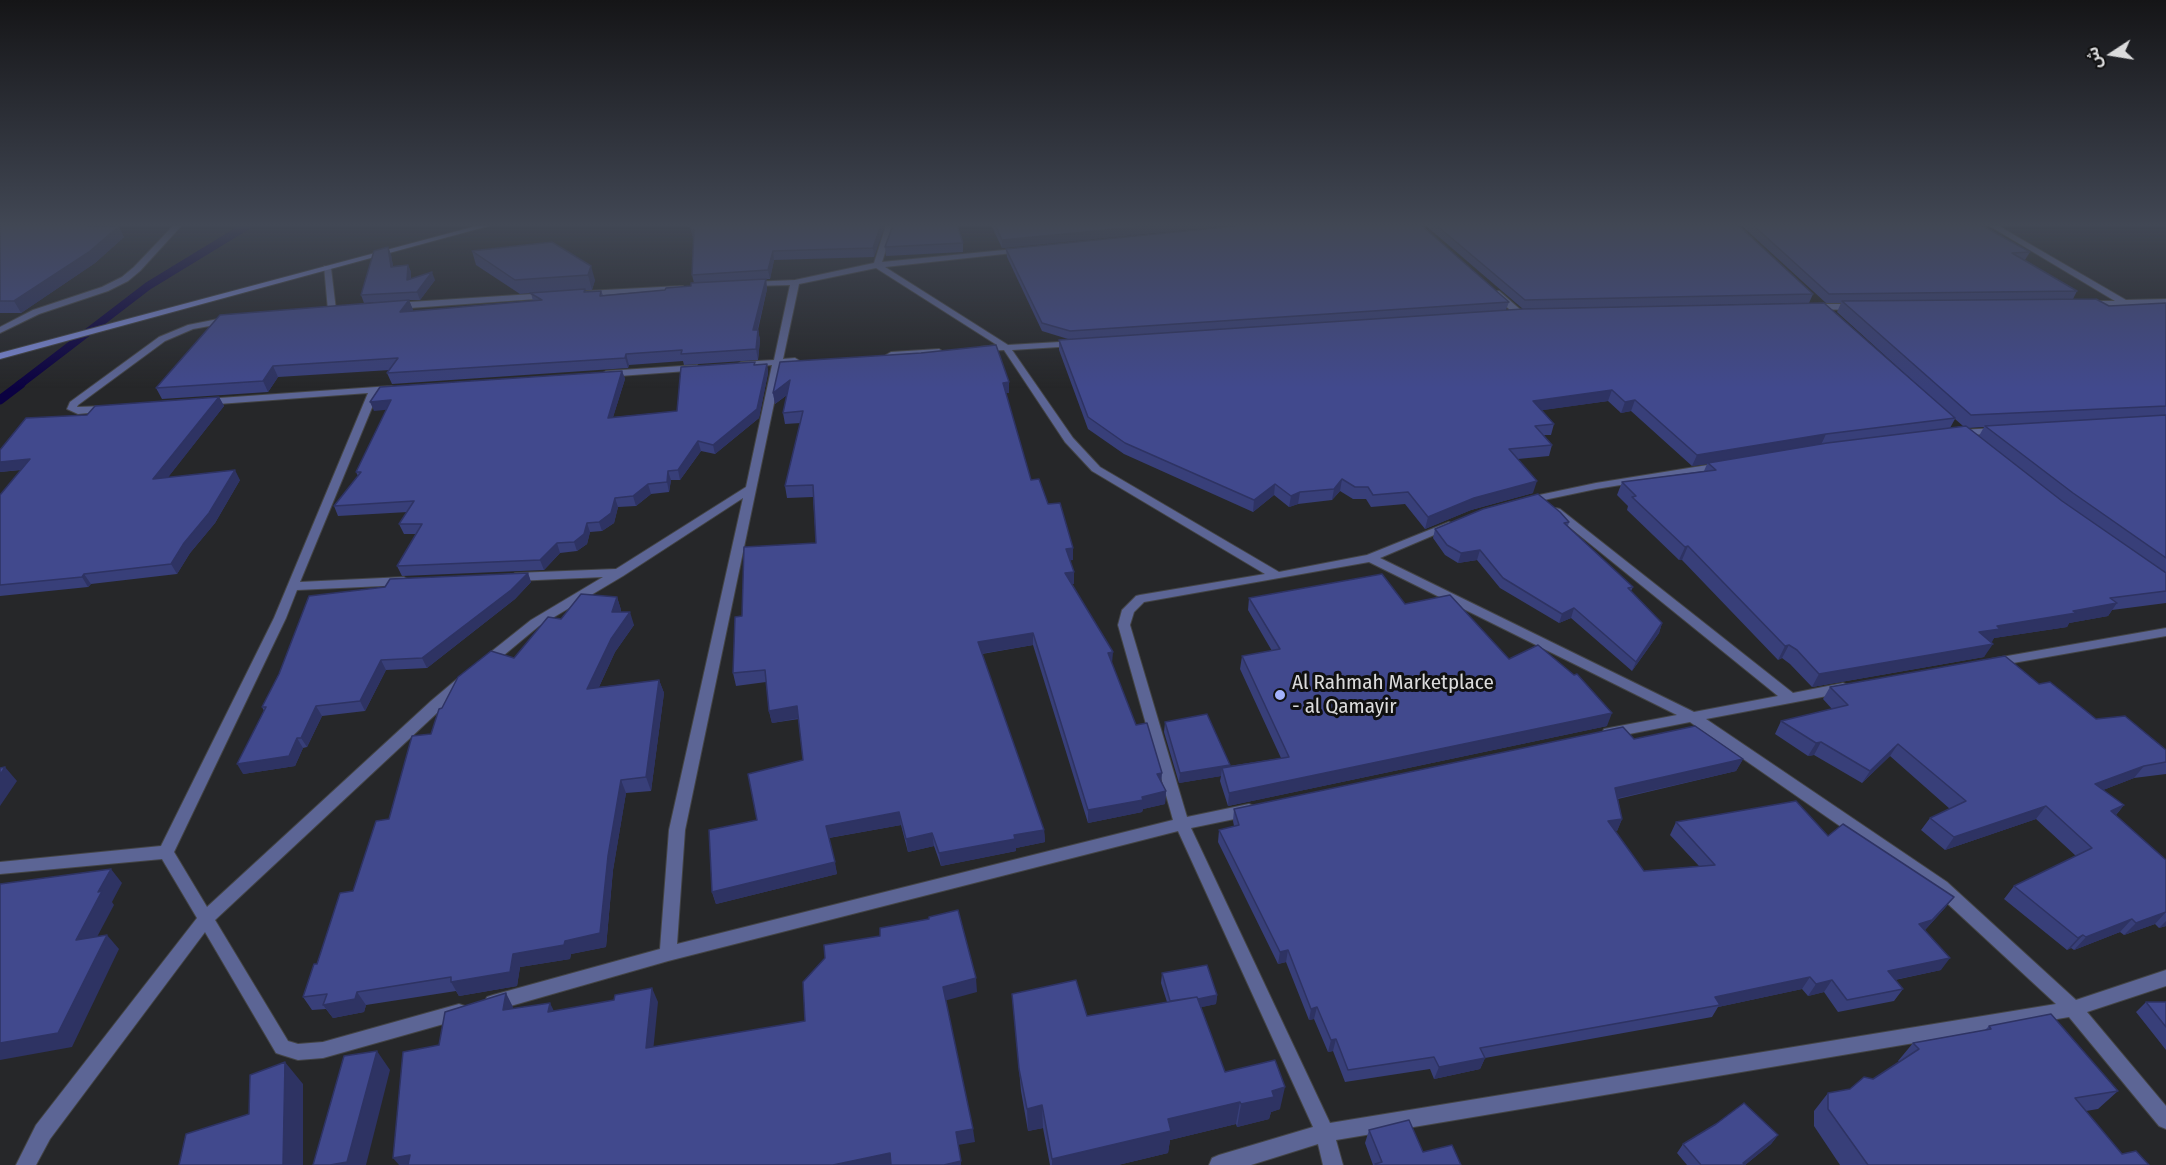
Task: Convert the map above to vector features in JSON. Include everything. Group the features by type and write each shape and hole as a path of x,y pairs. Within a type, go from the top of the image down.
{"main road":[{"path":"0,356 283,279"}],"street":[{"path":"0,330 36,312 105,289 124,279"},
{"path":"328,279 332,310"},
{"path":"737,285 807,279"},
{"path":"901,279 1006,347 1068,440 1096,469 1277,576"},
{"path":"2084,279 2124,303"},
{"path":"668,954 676,830 795,282"},
{"path":"1486,285 1520,314"},
{"path":"575,294 692,287"},
{"path":"390,306 552,296"},
{"path":"2082,305 2166,302"},
{"path":"1799,308 1817,304 1867,307"},
{"path":"1817,304 1830,315"},
{"path":"320,311 343,309"},
{"path":"1508,315 1531,314"},
{"path":"114,409 78,411 72,409 73,404 162,339 191,327 238,318"},
{"path":"972,349 1090,342"},
{"path":"881,356 949,351"},
{"path":"730,366 801,361"},
{"path":"600,375 707,367"},
{"path":"196,403 398,389"},
{"path":"166,852 280,618 374,391"},
{"path":"1980,447 1955,431 2007,430"},
{"path":"1517,503 1596,486 1734,464"},
{"path":"26,1165 43,1132 207,917 436,704 535,623 619,573 751,488"},
{"path":"1538,497 1790,698"},
{"path":"1333,1165 1325,1133 1182,824 1124,625 1128,609 1140,599 1370,558 1465,518"},
{"path":"1370,558 1691,716 1941,887 2073,1009 2166,1120"},
{"path":"502,578 619,573"},
{"path":"292,585 420,581"},
{"path":"1978,665 2166,633"},
{"path":"1598,736 1691,716 1860,685"},
{"path":"166,852 207,917 282,1047 298,1052 323,1050 668,954 1182,824 1263,807"},
{"path":"0,868 166,852"},
{"path":"1219,1165 1325,1133 2073,1009 2166,978"}],"building":[{"path":"0,279 47,279 14,301 0,301"},
{"path":"366,279 426,279 417,292 361,295"},
{"path":"766,279 753,330 758,330 756,349 681,354 682,350 626,354 625,358 387,373 398,358 273,366 263,381 156,388 220,315 409,300 400,312 542,300 530,293 585,289 584,292 601,291 600,296 665,290 666,288 691,286 691,283"},
{"path":"1021,279 1483,279 1509,302 1070,331 1042,323"},
{"path":"1501,279 1797,279 1813,294 1525,300"},
{"path":"1813,279 2057,279 2077,291 1829,294"},
{"path":"2096,299 2109,306 2166,303 2166,406 1971,415 1842,301"},
{"path":"1824,303 1955,418 1826,434 1697,455 1635,400 1625,402 1612,390 1533,401 1554,424 1535,426 1552,445 1509,449 1537,481 1474,498 1428,517 1408,492 1373,495 1368,487 1355,487 1342,479 1334,489 1300,492 1291,496 1275,484 1254,500 1125,443 1088,417 1059,340 1523,309"},
{"path":"996,345 1009,382 1003,383 1031,480 1039,479 1048,504 1060,503 1073,548 1066,549 1074,572 1065,573 1113,652 1108,653 1136,725 1147,723 1162,773 1157,774 1166,791 1142,797 1143,800 1088,810 1033,633 978,642 1044,830 1014,835 1015,839 939,853 932,833 906,839 899,812 826,826 835,862 712,892 709,830 757,820 748,774 803,760 797,706 769,711 765,670 733,673 735,617 742,616 744,547 816,543 813,485 785,486 803,411 783,413 790,380 773,393 780,362 921,353"},
{"path":"755,362 754,365 767,364 757,409 713,445 698,441 678,470 668,471 667,482 648,484 633,496 615,498 611,513 599,522 587,523 584,534 574,542 557,543 540,560 397,566 422,524 399,524 414,501 334,506 361,472 356,472 391,400 370,402 380,387 622,371 608,418 677,411 681,367"},
{"path":"219,397 153,479 235,470 209,513 184,543 171,564 84,574 82,577 0,585 0,495 30,459 0,462 0,450 26,418 87,415 95,406"},
{"path":"2166,415 2166,558 2073,493 1985,426"},
{"path":"1966,426 2062,501 2166,573 2166,591 2110,598 2117,603 2073,611 2076,613 1997,626 2000,629 1979,632 1993,644 1819,674 1797,650 1789,645 1785,646 1688,546 1685,547 1632,497 1636,496 1622,482 1716,470 1708,463 1827,443"},
{"path":"1538,494 1569,522 1564,523 1633,587 1628,588 1662,623 1636,662 1574,608 1562,614 1503,578 1480,550 1461,553 1447,545 1435,529 1483,509"},
{"path":"528,573 511,590 422,658 381,660 360,701 316,706 301,738 297,738 289,756 237,764 266,707 262,707 279,674 309,596 385,587 390,579"},
{"path":"1382,574 1405,604 1450,595 1509,659 1538,645 1574,675 1577,674 1612,713 1229,793 1222,768 1289,757 1242,656 1280,649 1249,598"},
{"path":"581,594 617,597 612,612 630,612 611,639 587,689 659,680 646,777 621,780 608,856 600,933 565,941 564,945 513,954 510,972 451,982 451,977 357,992 355,999 323,1005 327,994 303,997 314,964 317,964 340,893 353,891 376,821 389,819 412,736 431,734 439,709 442,708 458,677 491,651 514,658 548,617 561,619"},
{"path":"2005,656 2039,684 2050,682 2096,719 2125,716 2166,750 2166,762 2144,766 2095,784 2124,805 2111,811 2166,860 2166,912 2136,923 2132,919 2078,938 2014,886 2092,848 2046,806 1954,837 1930,818 1966,801 1898,744 1870,771 1821,742 1816,743 1781,721 1848,705 1830,687"},
{"path":"1207,714 1230,765 1180,773 1165,722"},
{"path":"1695,726 1743,759 1615,788 1622,819 1608,821 1644,871 1715,865 1676,822 1796,801 1828,836 1843,824 1954,897 1932,920 1919,924 1950,958 1888,971 1903,989 1847,1000 1832,980 1816,984 1810,977 1715,997 1720,1005 1480,1048 1485,1058 1439,1067 1434,1057 1348,1070 1336,1039 1331,1040 1317,1007 1311,1009 1288,950 1280,952 1219,830 1239,825 1234,809 1623,727 1634,739"},
{"path":"111,869 76,940 107,935 58,1033 0,1043 0,884"},
{"path":"958,910 976,978 943,987 973,1129 956,1132 961,1161 944,1165 891,1165 890,1153 833,1165 408,1165 410,1155 393,1158 403,1052 439,1045 445,1012 506,993 503,1010 550,1003 548,1012 614,1000 615,995 652,988 646,1048 805,1021 803,982 825,958 824,945 880,936 880,928 929,919 929,917"},
{"path":"1207,965 1217,995 1170,1001 1162,973"},
{"path":"1076,980 1087,1016 1197,997 1225,1072 1275,1060 1285,1087 1272,1091 1274,1097 1241,1104 1240,1102 1168,1119 1171,1131 1052,1159 1042,1105 1027,1109 1019,1069 1012,994"},
{"path":"2146,1002 2166,1002 2166,1027"},
{"path":"2051,1014 2118,1091 2075,1098 2122,1154 2136,1151 2149,1165 1868,1165 1828,1109 1828,1093 1850,1089 1864,1077 1873,1079 1919,1049 1913,1043 1991,1029 1989,1026"},
{"path":"377,1051 347,1162 313,1165 344,1056"},
{"path":"285,1062 283,1165 179,1165 186,1134 249,1114 250,1075"},
{"path":"1744,1103 1778,1135 1743,1163 1745,1165 1701,1165 1683,1144 1716,1124"},
{"path":"1409,1120 1423,1152 1452,1145 1461,1165 1376,1165 1382,1162 1369,1130"}],"waterway":[{"path":"19,385 159,279"},
{"path":"0,400 21,384"}],"place":[{"name":"Al Rahmah Marketplace - al Qamayir","path":"1280,695"}]}
